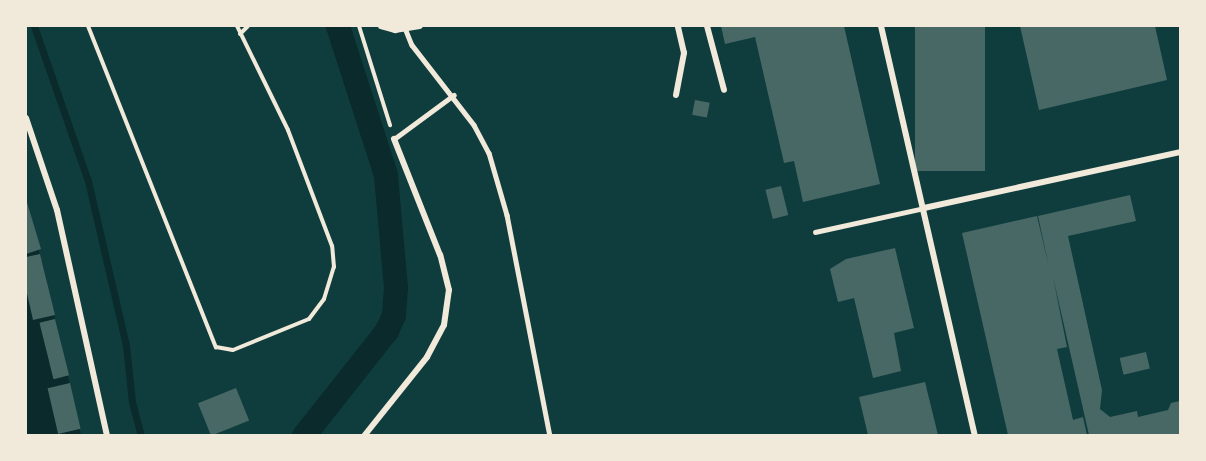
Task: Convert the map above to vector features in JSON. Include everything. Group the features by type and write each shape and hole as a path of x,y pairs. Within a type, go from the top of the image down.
{"street":[{"path":"381,26 395,30 420,26"},
{"path":"676,95 684,54 678,26"},
{"path":"708,26 724,90"},
{"path":"881,26 975,435"},
{"path":"26,118 57,210 107,435"},
{"path":"364,435 427,357 444,325 448,290 409,168 394,139"},
{"path":"924,208 1180,152"}],"lane":[{"path":"405,27 412,45 454,95 474,125 500,183 550,435"},
{"path":"394,139 454,95"},
{"path":"815,232 924,208"}],"path":[{"path":"88,26 216,347 233,350 309,319 324,299 334,267 332,246 288,130 237,26"},
{"path":"240,34 248,26"},
{"path":"359,26 394,139"}],"water":[{"path":"26,203 44,269 81,435 26,435"}],"building":[{"path":"721,26 844,26 880,184 803,202 794,161 784,163 755,37 725,44"},
{"path":"915,26 985,26 985,171 915,171"},
{"path":"1020,26 1155,26 1167,80 1039,110"},
{"path":"695,100 710,103 707,118 692,115"},
{"path":"781,186 788,215 773,219 765,190"},
{"path":"1130,195 1136,221 1068,236 1102,390 1100,409 1110,417 1137,411 1138,417 1168,410 1171,403 1180,401 1180,435 1089,435 1053,277 1067,347 1057,349 1073,420 1083,417 1087,435 1008,435 962,233 1037,216 1049,267 1038,216"},
{"path":"26,199 41,249 26,254"},
{"path":"895,248 914,328 894,333 901,371 873,378 854,298 838,302 830,269 846,259"},
{"path":"40,254 55,315 33,320 26,289 26,257"},
{"path":"55,319 69,375 54,379 39,323"},
{"path":"1146,352 1150,369 1124,375 1120,358"},
{"path":"925,382 938,435 868,435 859,397"},
{"path":"70,383 81,429 58,434 48,388"},
{"path":"236,388 249,420 211,436 198,403"}],"waterway":[{"path":"34,26 88,181 126,345 132,402 141,436"},
{"path":"304,436 387,331 394,315 396,288 386,175 338,26"}]}
